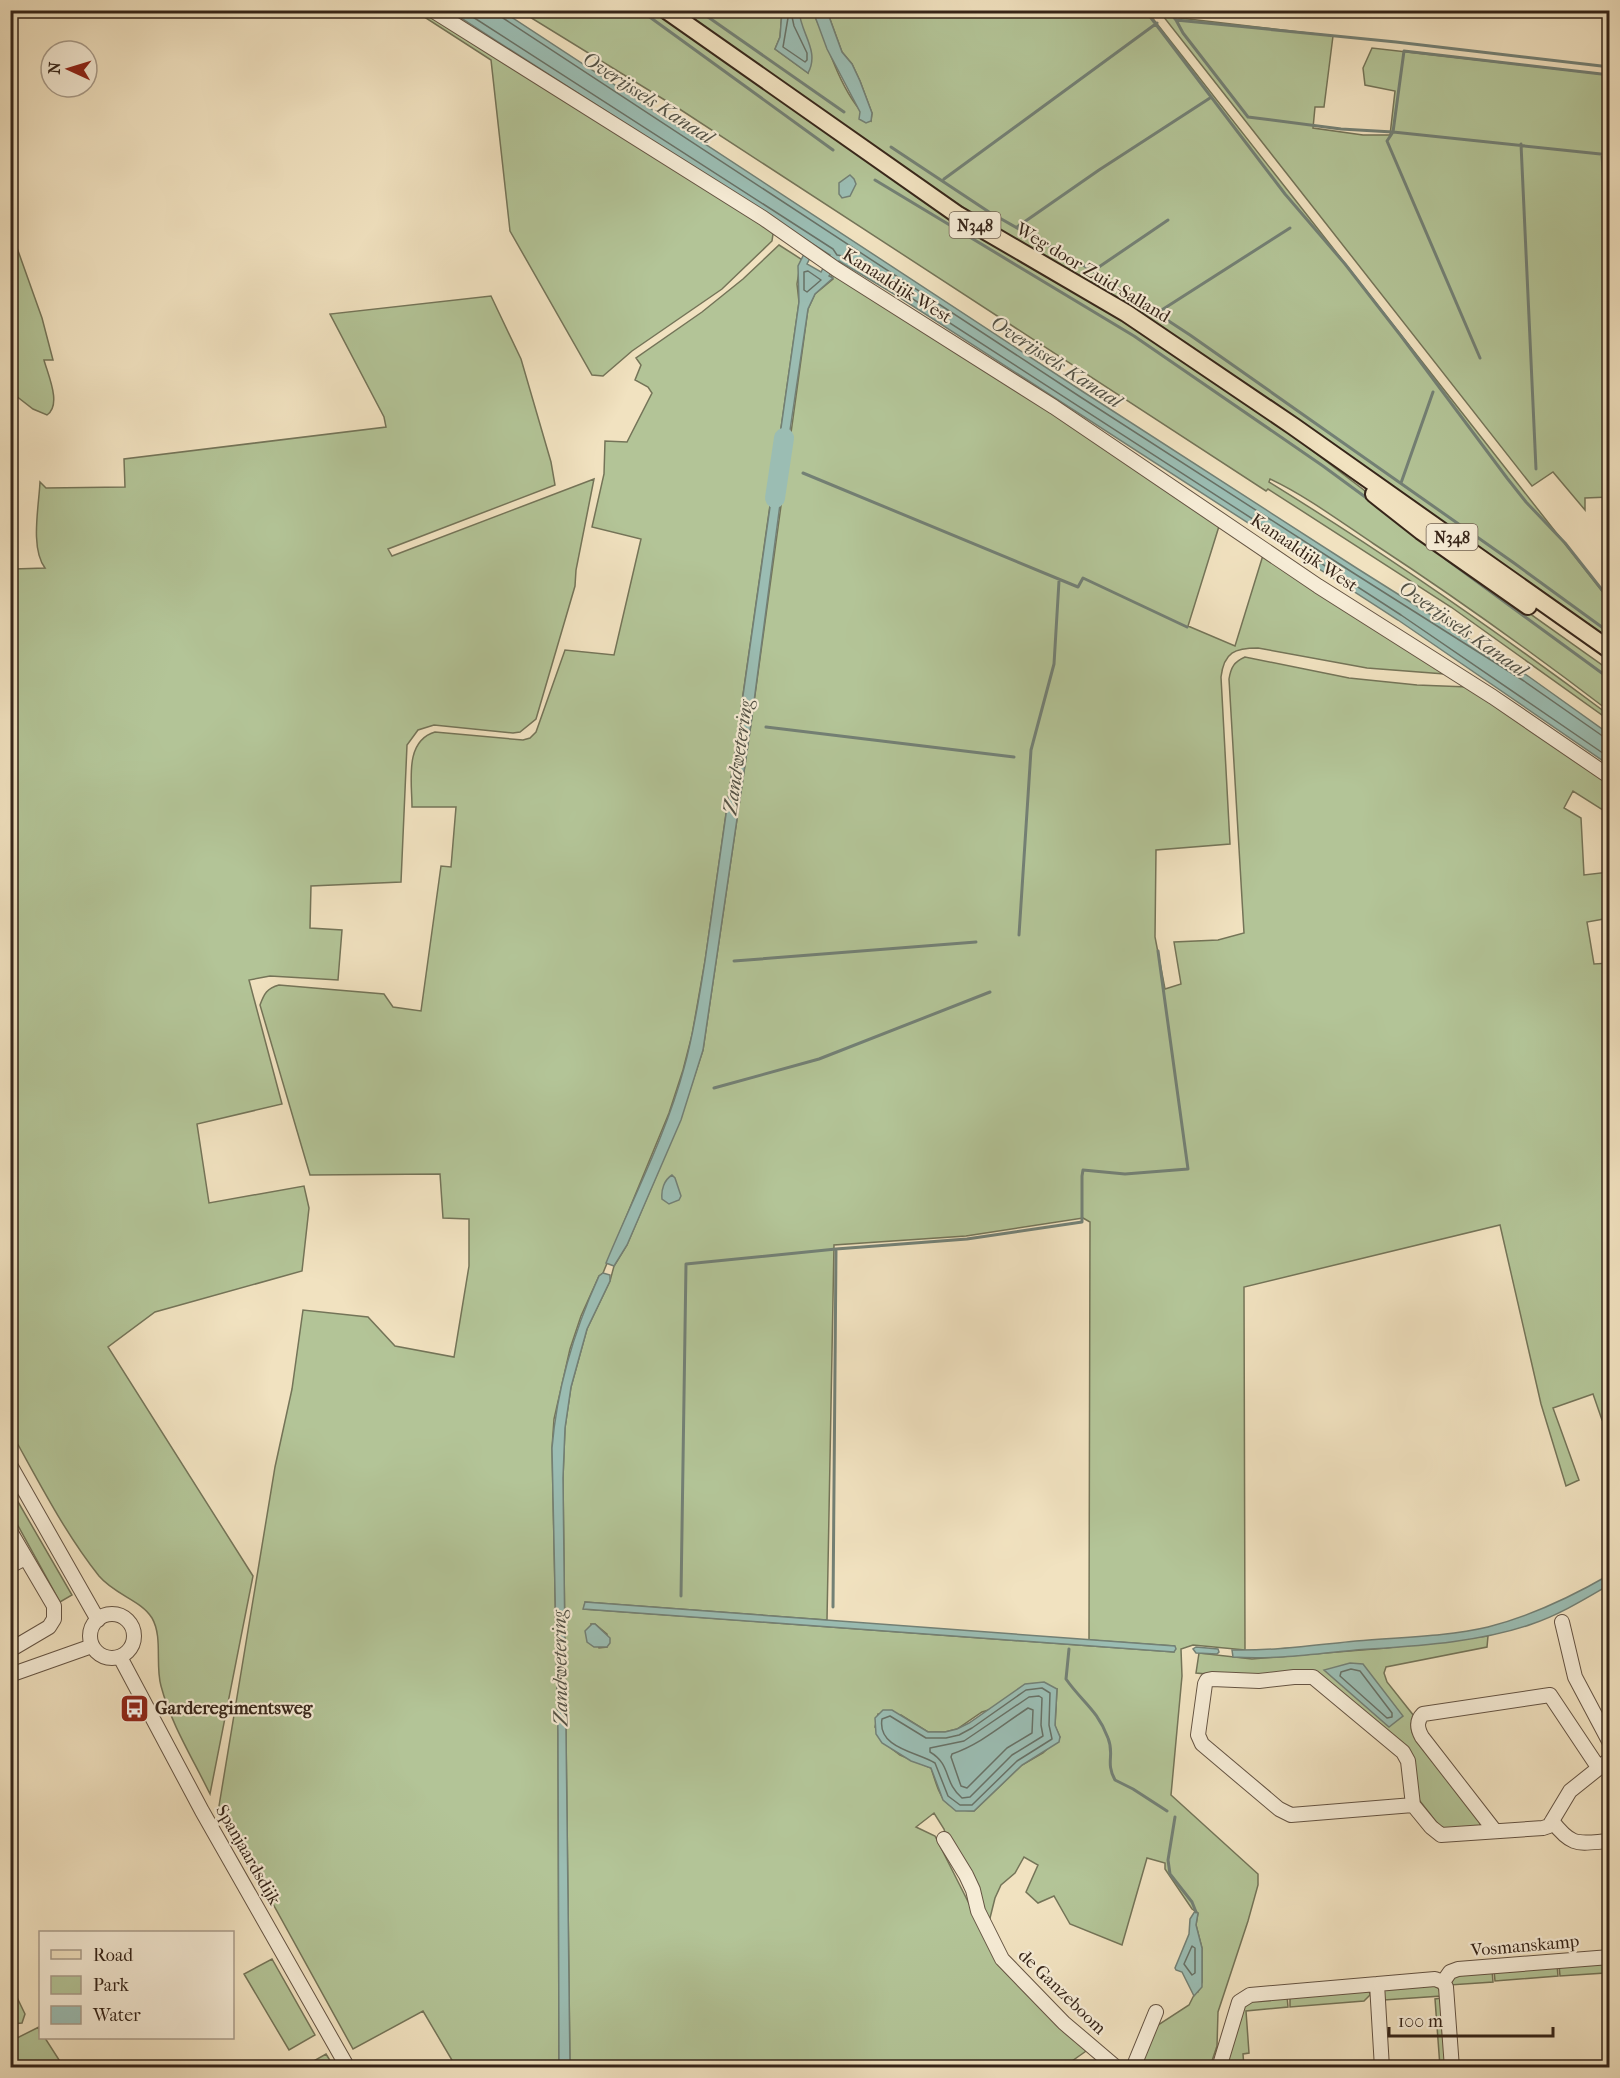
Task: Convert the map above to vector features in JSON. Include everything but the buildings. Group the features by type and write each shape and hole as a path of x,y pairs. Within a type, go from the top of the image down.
{"main road":[{"name":"Weg door Zuid-Salland","path":"666,10 958,215 1126,313 1293,426 1610,650"},
{"name":"Weg door Zuid-Salland","path":"1293,426 1384,503 1421,531 1610,661"}],"street":[{"name":"Kanaaldijk West","path":"432,10 763,218 830,265 1054,407 1318,586 1493,697 1610,777"},
{"path":"10,1465 98,1620"},
{"path":"10,1531 54,1606 54,1619 49,1628 10,1650"},
{"path":"10,1566 25,1558"},
{"path":"114,1614 129,1622 134,1637 127,1653 120,1657 107,1658 92,1646 91,1632 98,1620 114,1614"},
{"path":"1562,1622 1575,1677 1610,1743"},
{"path":"10,1676 92,1646"},
{"name":"Spanjaardsdijk","path":"120,1657 202,1810 348,2067"},
{"path":"1413,1805 1291,1815 1285,1813 1206,1748 1199,1739 1207,1680 1258,1681 1313,1677 1403,1752 1408,1761 1413,1805 1431,1827 1441,1835 1544,1828 1549,1826 1570,1791 1604,1763 1550,1695 1424,1714 1419,1718 1418,1730 1422,1737 1495,1831"},
{"path":"1552,1821 1570,1841 1610,1840"},
{"name":"de Ganzeboom","path":"944,1839 966,1875 973,1890 978,1911 1002,1959 1064,2023 1117,2067"},
{"path":"1609,1957 1610,1962"},
{"name":"Vosmanskamp","path":"1443,1982 1450,1972 1458,1969 1609,1957"},
{"path":"1219,2067 1238,2006 1242,1999 1250,1995 1435,1979 1443,1982 1446,1988 1452,2067"},
{"path":"1377,1984 1382,2067"},
{"path":"1133,2067 1156,2012"}],"green space":[{"path":"415,11 429,11 771,231 772,241 722,289 632,351 603,376 592,375 510,231 491,60"},
{"path":"520,11 654,11 919,198 989,243 1093,300 1284,429 1470,571 1609,670 1609,711 1434,584 1297,493 1270,479 1269,482 1356,537 1484,624 1609,715 1609,720 1451,607 1268,489 1266,491 681,110"},
{"path":"680,11 782,11 780,37 775,49 808,73 807,40 800,24 799,11 813,11 841,80 862,113 871,121 872,113 860,81 852,64 842,52 827,11 1147,11 1609,600 1609,643 1165,329 932,188"},
{"path":"1163,16 1333,36 1324,107 1315,107 1313,128 1363,135 1390,135 1395,91 1365,85 1363,68 1372,48 1609,75 1609,497 1585,498 1585,510 1553,472 1532,486"},
{"path":"11,231 42,318 53,360 44,360 54,397 51,410 47,415 33,409 11,392"},
{"path":"779,245 801,259 797,284 799,302 705,961 692,1035 669,1113 603,1273 599,1276 581,1316 570,1349 554,1419 552,1448 558,1734 559,2067 456,2067 423,2011 353,2049 219,1806 275,1467 292,1389 303,1310 368,1317 395,1346 454,1357 469,1266 469,1219 443,1218 440,1174 310,1175 260,1005 266,992 279,985 384,994 393,1007 421,1011 441,866 451,867 456,807 412,807 412,764 418,744 435,732 523,740 530,738 536,732 565,650 614,655 641,539 592,527 604,474 605,441 627,442 652,393 648,387 635,380 641,365 636,358 702,312 743,279"},
{"path":"833,272 952,347 1220,523 1188,626 1235,646 1264,552 1445,674 1367,668 1258,648 1243,649 1228,657 1221,677 1230,844 1156,850 1155,937 1165,989 1181,984 1174,942 1218,940 1244,933 1229,679 1234,665 1245,657 1349,678 1417,685 1468,687 1609,782 1609,814 1573,791 1564,808 1581,818 1584,875 1609,872 1609,918 1587,922 1594,964 1610,963 1609,1417 1602,1420 1593,1394 1553,1408 1579,1480 1566,1486 1541,1404 1500,1225 1244,1287 1245,1650 1193,1645 1181,1649 1182,1676 1171,1795 1258,1874 1258,1885 1248,1921 1218,2012 1217,2046 1210,2067 1138,2067 1154,2030 1189,2005 1202,1982 1202,1948 1196,1925 1198,1913 1192,1909 1165,1869 1165,1863 1147,1858 1122,1945 1070,1924 1054,1896 1038,1903 1026,1892 1038,1865 1024,1857 1015,1873 1001,1885 988,1926 950,1850 944,1829 934,1813 916,1827 935,1836 1000,1965 1089,2049 1062,2068 570,2067 563,1478 565,1428 571,1387 587,1329 610,1281 614,1266 627,1245 680,1120 703,1050 808,309 815,294 833,279 831,275","holes":["1083,1218 1090,1222 1089,1640 1174,1646 1174,1652 584,1609 585,1602 827,1620 834,1245 966,1236","591,1624 595,1624 607,1634 607,1647 599,1648","1057,1689 1055,1726 1060,1737 1043,1753 1022,1765 974,1811 949,1805 940,1793 931,1768 900,1755 892,1749 875,1727 878,1714 901,1715 928,1732 945,1732 957,1729 982,1712"]},
{"path":"491,296 521,359 551,462 555,485 388,549 392,556 594,479 576,570 575,586 536,719 520,732 513,733 434,725 418,730 407,745 401,882 311,886 310,928 342,930 338,980 270,976 249,980 282,1104 197,1124 209,1203 304,1186 309,1208 302,1271 155,1312 108,1347 253,1576 210,1794 176,1728 165,1700 159,1678 158,1642 152,1618 141,1607 105,1583 86,1559 41,1487 11,1432 11,572 14,569 45,568 40,560 37,538 40,482 46,488 125,487 124,459 386,427 384,417 330,314"},
{"path":"10,1488 72,1595 60,1602 11,1513"},
{"path":"1488,1636 1487,1647 1386,1667 1384,1673 1387,1682 1414,1716 1411,1724 1412,1732 1481,1822 1479,1827 1441,1828 1416,1796 1409,1749 1315,1672 1250,1678 1196,1673 1199,1653 1252,1659 1386,1648"},
{"path":"272,1959 315,2035 289,2050 244,1974"},
{"path":"1603,1961 1605,1973 1560,1976 1559,1965"},
{"path":"1557,1965 1558,1976 1495,1981 1494,1970"},
{"path":"1492,1970 1493,1982 1450,1985 1456,1975"},
{"path":"11,1985 25,2014 22,2023 11,2024"},
{"path":"1433,1985 1439,1989 1441,1996 1384,2000 1384,1988"},
{"path":"1369,1989 1370,1995 1364,2001 1290,2007 1290,1996"},
{"path":"1287,1996 1288,2007 1246,2011 1249,2053 1243,2054 1244,2067 1223,2068 1243,2005 1247,2001"},
{"path":"1441,1998 1447,2067 1440,2067 1435,1999"},
{"path":"39,2027 39,2039 46,2039 63,2066 11,2067 11,2041"},
{"path":"326,2054 334,2067 303,2067"}],"water":[{"path":"450,11 502,11 1085,393 1528,676 1609,734 1609,765 1398,620 899,297 839,261 829,276 833,278 815,294 808,309 785,464 776,463 799,302 798,266 804,254 810,258 807,264 821,272 830,255"},
{"path":"782,11 799,11 811,50 811,65 808,73 775,49 780,37"},
{"path":"813,11 827,11 842,52 852,64 860,81 872,113 871,121 866,123 859,119 860,112 827,49"},
{"path":"850,175 856,184 850,196 842,198 839,194 839,183"},
{"path":"775,472 784,474 751,724 703,1050 681,1120 627,1245 614,1266 606,1263 668,1118 684,1068 693,1028 705,961"},
{"path":"672,1175 681,1196 679,1200 669,1204 662,1199 662,1192 665,1182"},
{"path":"603,1273 610,1275 610,1281 587,1329 571,1387 565,1428 563,1478 570,2067 559,2067 558,1734 552,1448 562,1381 574,1339 599,1276"},
{"path":"1609,1575 1609,1585 1562,1611 1532,1624 1490,1636 1422,1645 1294,1656 1233,1657 1232,1650 1278,1649 1439,1635 1488,1627 1550,1605"},
{"path":"585,1602 1175,1646 1176,1649 1174,1652 583,1609"},
{"path":"595,1624 610,1638 607,1647 594,1647 587,1642 585,1631"},
{"path":"1196,1647 1218,1649 1219,1652 1217,1654 1196,1653 1193,1649"},
{"path":"1350,1663 1363,1664 1403,1716 1389,1727 1324,1670"},
{"path":"1044,1682 1057,1689 1055,1725 1060,1737 1059,1742 1022,1765 974,1811 956,1811 943,1800 931,1768 911,1761 882,1743 876,1734 875,1718 883,1710 892,1710 928,1732 945,1732 969,1723 1025,1684"},
{"path":"1195,1911 1198,1913 1196,1925 1202,1948 1202,1987 1194,1996 1182,1972 1175,1968 1189,1934 1190,1919"}],"waterway":[{"path":"640,10 833,150"},
{"path":"698,10 844,112"},
{"path":"1145,10 1285,194 1345,264 1401,336 1507,478 1526,502 1565,543 1610,600"},
{"path":"1168,10 1176,20 1396,42 1610,67"},
{"path":"1176,20 1183,33 1248,117 1341,129 1393,132 1404,51 1610,75"},
{"path":"944,179 1157,23"},
{"path":"1017,227 1099,170 1210,98"},
{"path":"1480,358 1387,141 1393,132 1610,155"},
{"path":"1521,144 1536,469"},
{"path":"891,147 989,212 1088,268 1190,335 1610,633"},
{"path":"1602,154 1610,292"},
{"path":"875,180 1134,336 1372,502"},
{"path":"1093,271 1168,220"},
{"path":"1157,313 1290,228"},
{"path":"1401,483 1433,392"},
{"name":"Zandwetering","path":"775,498 784,438"},
{"path":"803,473 1078,587 1083,578 1187,627"},
{"path":"1446,559 1610,679"},
{"path":"1019,935 1031,750 1054,664 1059,581"},
{"path":"766,727 1014,757"},
{"path":"734,961 976,942"},
{"path":"681,1596 686,1264 967,1239 1082,1222 1083,1170 1125,1174 1188,1169 1158,951"},
{"path":"714,1088 819,1059 990,992"},
{"path":"833,1607 836,1249"},
{"path":"1069,1649 1066,1679 1104,1728 1110,1744 1111,1768 1115,1780 1167,1811"},
{"path":"1175,1817 1168,1860 1170,1874 1192,1902 1196,1912"}],"place":[{"name":"Garderegimentsweg","path":"134,1708"}],"water label":[{"name":"Overijssels Kanaal","path":"648,98"},
{"name":"Overijssels Kanaal","path":"1056,362"},
{"name":"Overijssels Kanaal","path":"1463,629"}]}
